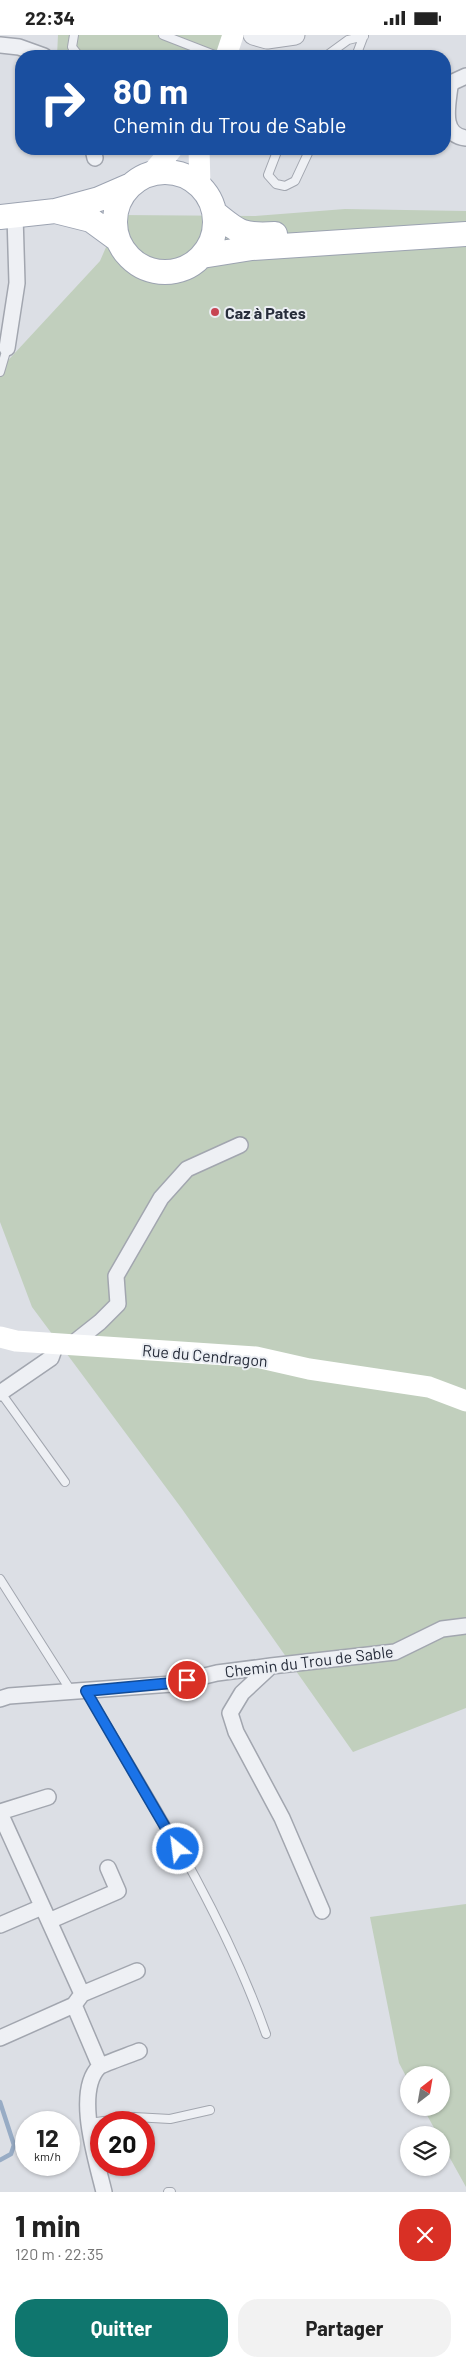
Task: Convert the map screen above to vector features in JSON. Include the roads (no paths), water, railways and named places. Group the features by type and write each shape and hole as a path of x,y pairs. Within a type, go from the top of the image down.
{"main road":[{"path":"228,50 233,35"},
{"path":"152,173 167,155"},
{"path":"199,155 200,185"},
{"path":"7,216 55,211 99,199 129,186 140,178 152,173 169,171 186,176 200,185 210,198 215,213 215,229 211,243 202,256 191,265 177,271 162,272 148,269 135,263 124,252 117,239 114,225 120,197 129,186"},
{"path":"55,211 91,220 117,239"},
{"path":"215,213 235,230 252,235 466,219"},
{"path":"202,256 252,248 466,233"},
{"name":"Rue du Cendragon","path":"0,1337 16,1341 256,1357 309,1369 429,1387 466,1401"}],"street":[{"path":"253,35 267,39 295,35"},
{"path":"0,45 27,50"},
{"path":"451,85 466,76"},
{"path":"451,130 453,133 466,138"},
{"path":"7,216 17,283 7,348"},
{"path":"0,1393 51,1358 63,1344 100,1322 118,1305 116,1276 161,1198 187,1169 240,1145"},
{"name":"Chemin du Trou de Sable","path":"0,1699 9,1696 172,1683 217,1673 396,1652 442,1629 466,1626"},
{"path":"271,1666 242,1693 230,1713 236,1733 282,1817 322,1911"},
{"path":"48,1797 0,1812 49,1921 100,2066"},
{"path":"49,1921 118,1891 108,1869"},
{"path":"0,1925 42,1907"},
{"path":"0,2038 137,1971"},
{"path":"104,2192 87,2106 91,2081 100,2066 139,2051"}],"lane":[{"path":"74,35 72,47 74,50"},
{"path":"163,35 202,50"},
{"path":"334,50 348,40 364,35"},
{"path":"358,50 364,35"},
{"path":"276,155 268,175 276,184 285,187 295,181 307,155"},
{"path":"0,372 7,348"},
{"path":"0,1393 65,1482"},
{"path":"0,1579 79,1691 152,1801 213,1913 252,1995 266,2034"},
{"path":"89,2123 134,2117 170,2119 210,2110"}],"waterway":[{"path":"0,2102 14,2145 11,2154 0,2160"}],"place":[{"name":"Caz à Pates","path":"215,312"}]}
